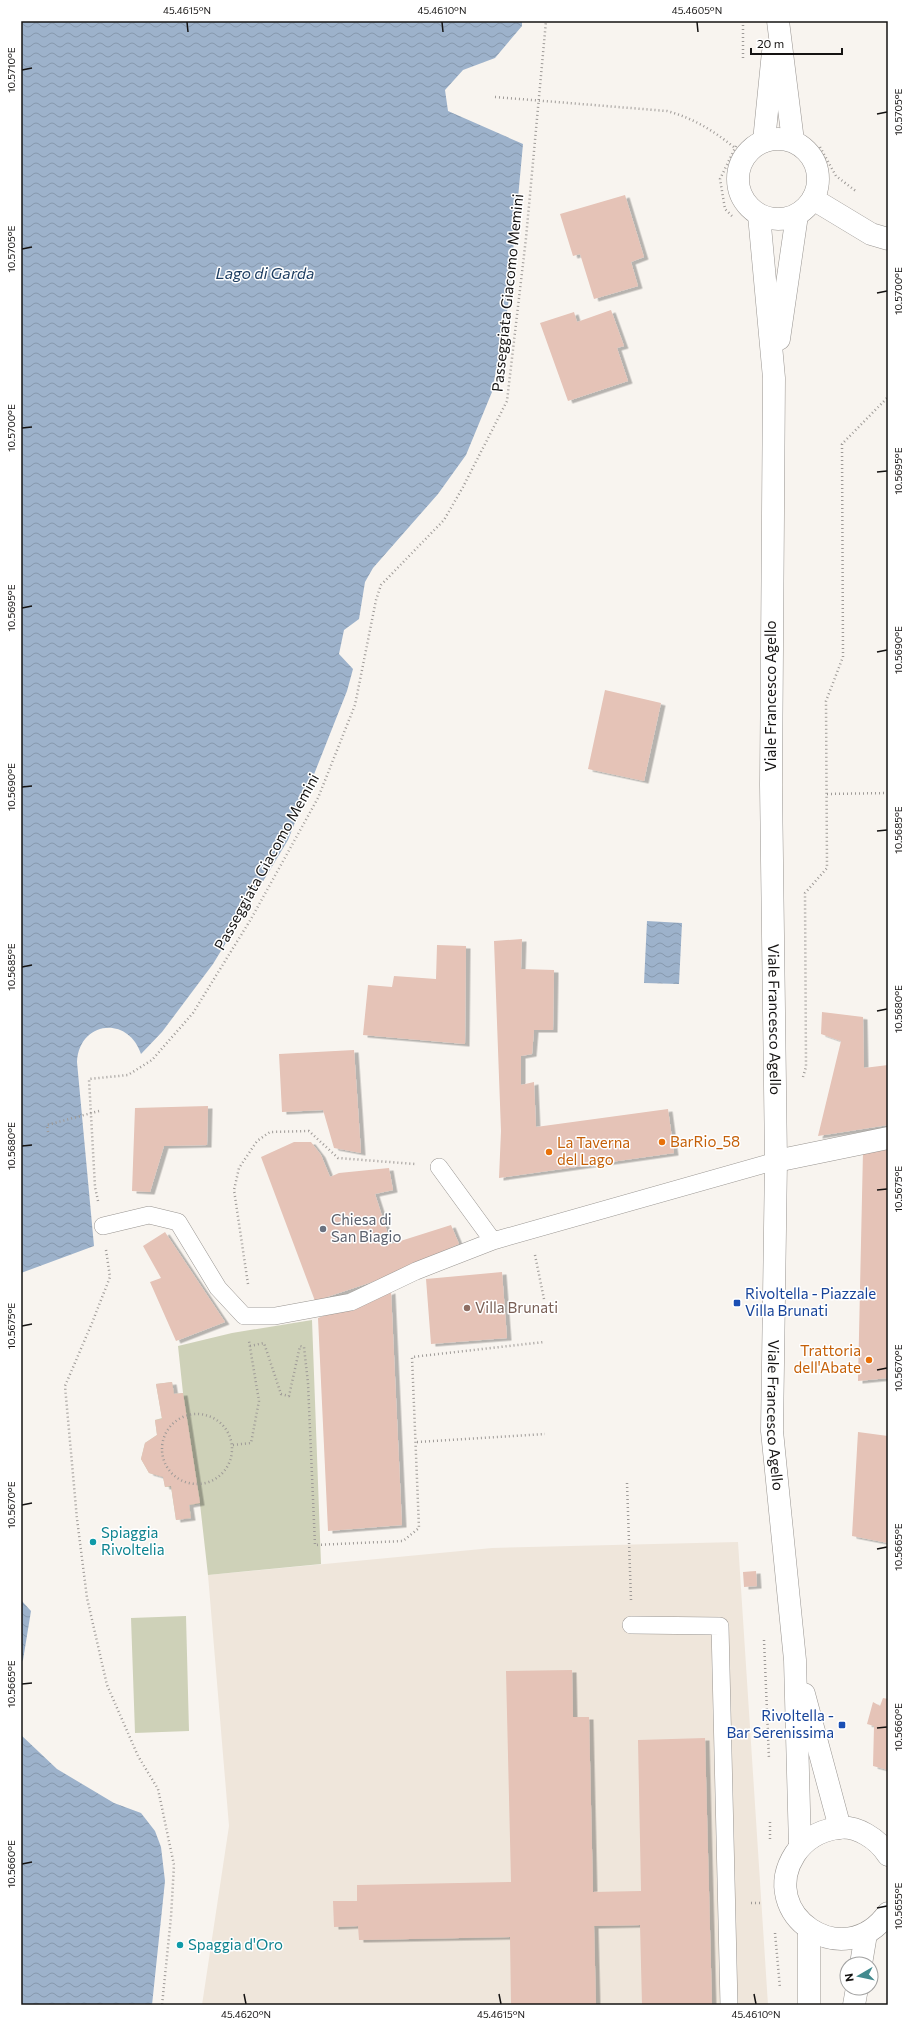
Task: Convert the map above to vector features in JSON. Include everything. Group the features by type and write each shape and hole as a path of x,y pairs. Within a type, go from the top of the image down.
{"main road":[{"path":"764,141 777,21"},
{"path":"777,21 793,141"},
{"path":"773,139 793,141 805,149 814,159 818,172 818,186 814,199 797,215 785,219 772,219 760,216 749,207 742,197 738,184 739,171 743,158 752,148 764,141 773,139"},
{"path":"814,199 870,234 888,240"},
{"name":"Viale Francesco Agello","path":"774,378 797,215"},
{"name":"Viale Francesco Agello","path":"760,216 774,378 771,785 776,1161 772,1431 795,1660 800,1847"},
{"path":"776,1161 888,1138"},
{"name":"Viale Francesco Agello","path":"795,1660 840,1828"},
{"path":"888,1855 872,1837 857,1830 840,1828 825,1830 811,1837 800,1847 789,1866 786,1876 786,1893 791,1909 799,1921 809,1930 823,1937 837,1940 852,1939 866,1934 881,1923 888,1913"},
{"path":"809,1930 809,2005"},
{"path":"862,1956 866,1934"}],"lane":[{"path":"103,1226 149,1215 178,1222 218,1288 246,1316 275,1316 351,1302 416,1271 493,1241 531,1232 776,1161"},
{"path":"439,1166 493,1241"},
{"path":"631,1625 720,1626 729,2005"}],"path":[{"name":"Passeggiata Giacomo Memini","path":"95,1187 90,1079 128,1075 141,1068 152,1060 193,1014 251,919 318,798 355,705 376,600 382,585 444,520 463,487 507,401 526,238 546,21"},
{"path":"495,97 667,111 684,115 715,132 735,148"},
{"path":"818,145 836,176 859,193"},
{"path":"802,1082 806,1067 805,893 827,868 826,701 843,656 842,444 888,397"},
{"path":"827,794 888,793"},
{"path":"48,1132 47,1125 99,1111"},
{"path":"263,1316 250,1294 234,1190 239,1168 257,1141 270,1132 309,1131 338,1158 439,1166"},
{"path":"103,1226 110,1276 65,1386 76,1519 87,1598 106,1685 138,1756 158,1789 174,1865 171,1917 162,2005"},
{"path":"531,1232 544,1299"},
{"path":"233,1445 251,1442 259,1401 246,1316"},
{"path":"250,1346 264,1343 281,1394 289,1396 300,1346 304,1347 308,1383 315,1545 403,1541 419,1528 417,1442 412,1358 544,1342"},
{"path":"195,1414 213,1417 223,1424 233,1445 232,1458 227,1468 219,1477 208,1482 198,1484 177,1478 169,1470 164,1460 162,1450 164,1438 170,1427 178,1419 187,1415 195,1414"},
{"path":"417,1442 546,1434"},
{"path":"627,1483 631,1625"},
{"path":"774,1927 780,1989"}],"shaded area":[{"path":"738,1542 768,2005 202,2005 229,1826 208,1575 492,1548"}],"green space":[{"path":"312,1320 321,1564 208,1575 200,1504 189,1505 191,1518 176,1520 171,1487 165,1487 163,1477 149,1473 141,1459 145,1443 157,1435 155,1420 162,1418 156,1384 172,1382 174,1394 183,1393 178,1346 232,1333"},
{"path":"186,1616 189,1731 135,1733 131,1618"}],"water":[{"name":"Lago di Garda","path":"21,21 522,21 522,26 495,58 463,70 445,90 448,111 523,144 508,306 492,392 466,455 438,494 373,568 365,582 359,619 344,630 339,654 353,669 347,691 288,840 213,964 162,1032 141,1054 135,1041 126,1033 116,1029 105,1028 95,1031 86,1038 80,1048 77,1062 94,1246 21,1273"},
{"path":"647,921 682,923 679,984 644,983"},
{"path":"21,1600 31,1611 23,1660 21,1663"},
{"path":"21,1735 57,1769 114,1803 141,1813 155,1831 161,1847 165,1881 152,2005 21,2005"}],"building":[{"path":"625,195 644,257 631,262 638,286 594,299 580,254 573,256 560,214"},
{"path":"611,310 624,346 617,348 628,381 568,401 540,323 574,312 577,322"},
{"path":"605,690 661,703 644,781 588,769"},
{"path":"522,939 521,969 554,970 553,1030 534,1030 532,1054 521,1056 521,1085 534,1082 536,1127 668,1109 674,1153 499,1178 501,1131 494,941"},
{"path":"437,945 466,946 465,1044 363,1035 368,985 392,987 394,976 436,979"},
{"path":"822,1012 863,1017 864,1068 888,1065 888,1125 818,1136 841,1041 821,1034"},
{"path":"354,1050 361,1153 334,1148 323,1110 282,1112 279,1054"},
{"path":"208,1106 207,1145 164,1146 150,1192 132,1191 135,1108"},
{"name":"Chiesa di San Biagio","path":"294,1142 311,1142 321,1155 330,1177 339,1173 389,1168 393,1190 375,1194 391,1244 451,1225 459,1244 375,1281 315,1301 261,1157"},
{"path":"888,1147 888,1378 858,1381 863,1151"},
{"path":"165,1232 225,1322 176,1341 150,1282 161,1278 143,1246"},
{"name":"Villa Brunati","path":"502,1272 507,1338 431,1344 426,1279"},
{"path":"391,1291 402,1525 328,1531 318,1318"},
{"path":"172,1382 174,1394 183,1393 200,1503 189,1505 191,1518 176,1520 171,1486 165,1487 163,1477 149,1473 141,1459 145,1443 157,1435 155,1420 162,1419 156,1384"},
{"path":"858,1432 888,1436 888,1543 852,1536"},
{"path":"756,1571 757,1586 744,1587 743,1572"},
{"path":"572,1670 573,1717 589,1717 593,1892 641,1891 638,1740 705,1738 712,2005 642,2005 640,1925 594,1926 596,2005 511,2005 510,1937 359,1940 358,1926 334,1927 333,1901 357,1901 357,1885 511,1882 506,1671"},
{"path":"883,1698 888,1699 888,1770 873,1766 874,1726 867,1724 873,1702 880,1706"}],"place":[{"name":"BarRio_58","path":"662,1142"},
{"name":"La Taverna del Lago","path":"549,1152"},
{"name":"Chiesa di San Biagio","path":"323,1229"},
{"name":"Rivoltella - Piazzale Villa Brunati","path":"737,1303"},
{"name":"Villa Brunati","path":"467,1308"},
{"name":"Trattoria dell'Abate","path":"869,1360"},
{"name":"Spiaggia Rivoltelia","path":"93,1542"},
{"name":"Rivoltella - Bar Serenissima","path":"842,1725"},
{"name":"Spaggia d'Oro","path":"180,1945"}]}
